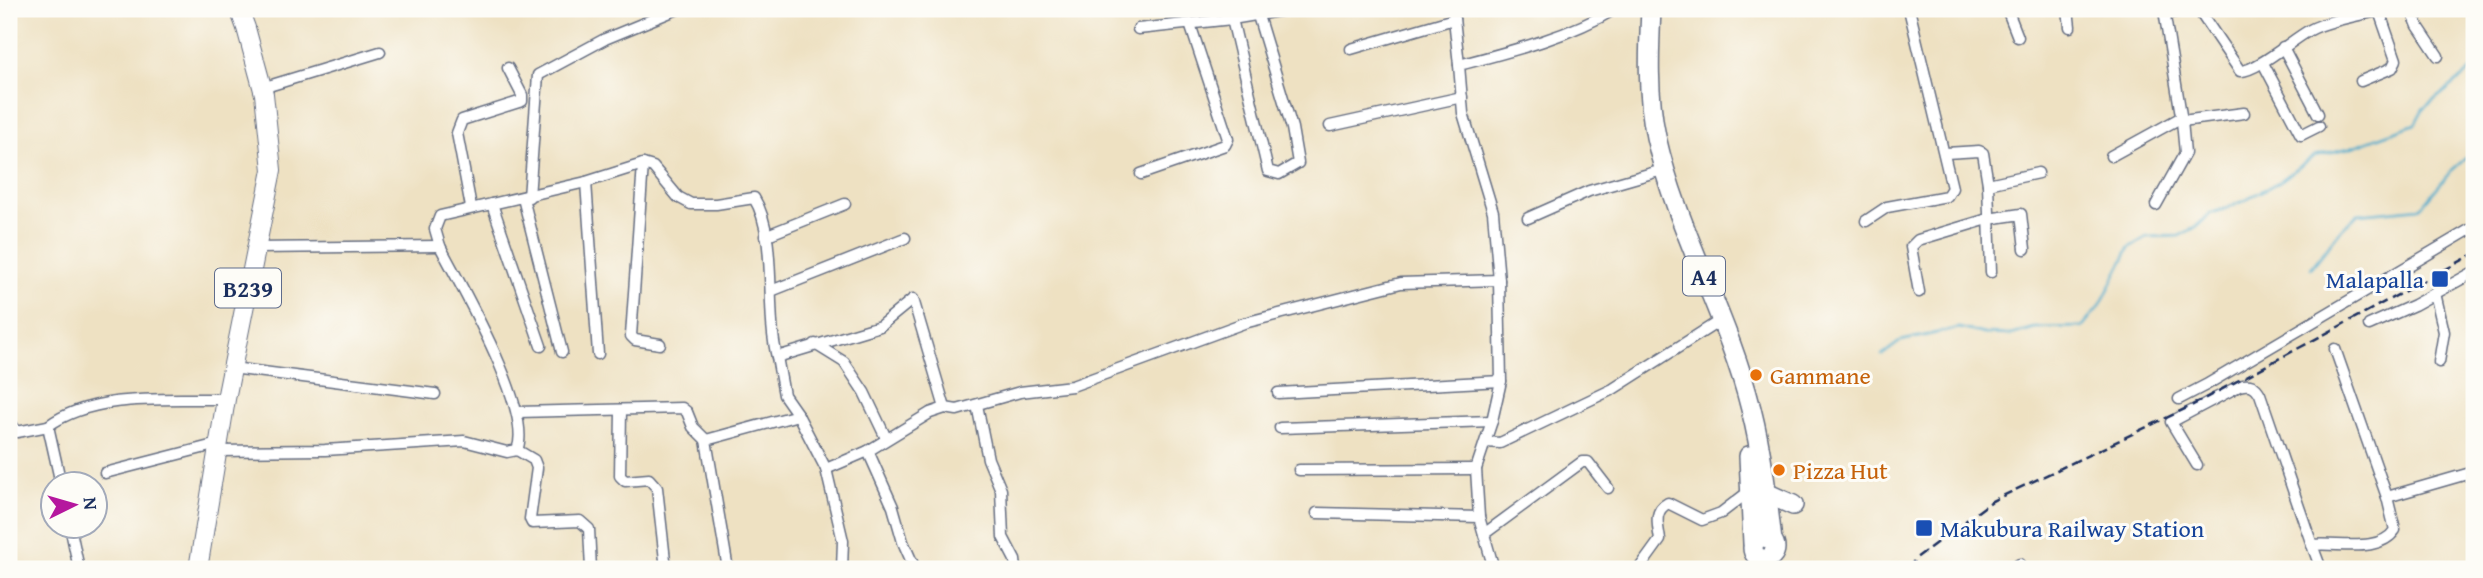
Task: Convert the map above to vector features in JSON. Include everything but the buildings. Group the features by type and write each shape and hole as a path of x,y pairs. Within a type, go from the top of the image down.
{"highway":[{"name":"A4","path":"1645,9 1642,70 1650,135 1659,171 1751,409 1762,556"},
{"name":"A4","path":"1651,9 1648,70 1656,134 1681,218 1718,322"},
{"path":"1759,492 1793,505"}],"main road":[{"name":"B239","path":"198,569 226,399 272,170 263,90 247,28 239,9"}],"street":[{"path":"562,352 526,197 538,75 606,39 678,9"},
{"path":"1138,29 1232,19 1257,12 1291,9"},
{"path":"1460,65 1516,50 1615,9"},
{"path":"1867,221 1887,207 1947,195 1952,188 1946,153 1909,9"},
{"path":"2007,9 2018,37"},
{"path":"2068,9 2070,27"},
{"path":"2156,205 2185,153 2165,17 2170,13 2190,9"},
{"path":"2198,9 2241,71 2263,63 2313,28 2383,10 2396,60 2392,68 2361,81"},
{"path":"2411,9 2417,26 2438,56"},
{"path":"1232,19 1268,171 1279,174 1298,163 1292,128 1257,12"},
{"path":"1351,49 1454,14 1463,113 1493,212 1499,281 1501,381 1492,421 1476,469 1479,517 1494,569"},
{"path":"1141,174 1225,145 1228,139 1190,24"},
{"path":"2263,63 2301,135 2318,120 2283,47"},
{"path":"263,90 377,55"},
{"path":"471,207 457,133 462,120 522,101 522,95 509,68"},
{"path":"1330,126 1462,97"},
{"path":"2111,156 2182,119 2244,113"},
{"path":"1946,153 1983,153 1991,272"},
{"path":"643,164 631,336 635,340 660,344"},
{"path":"517,450 520,442 518,412 494,351 440,246 435,229 440,216 586,183 643,164 653,167 678,197 691,204 716,204 754,198 761,210 765,236 771,291 772,338 784,395 798,415 826,469 843,541 842,569"},
{"path":"1528,218 1589,191 1659,171"},
{"path":"1987,184 2038,173"},
{"path":"586,183 598,354"},
{"path":"492,204 541,346"},
{"path":"765,236 845,204"},
{"path":"1919,292 1911,247 1918,240 1988,219 2021,214 2025,249"},
{"path":"2179,399 2206,386 2474,227"},
{"path":"771,291 905,238"},
{"path":"256,248 440,246"},
{"path":"2369,325 2474,272"},
{"path":"826,469 867,451 930,413 945,408 957,410 1020,392 1072,386 1244,323 1401,283 1499,281"},
{"path":"2435,293 2444,332 2439,362"},
{"path":"777,357 880,326 913,299 945,408"},
{"path":"1486,442 1500,443 1613,389 1718,322"},
{"path":"815,344 844,362 864,392 886,438"},
{"path":"2312,545 2360,545 2382,541 2390,537 2395,530 2387,496 2335,349"},
{"path":"232,368 435,394"},
{"path":"1278,393 1501,381"},
{"path":"2197,464 2171,422 2239,386 2246,384 2256,387 2321,569"},
{"path":"9,421 17,432 48,426 63,415 111,402 226,399"},
{"path":"976,405 988,459 1001,489 1003,537 1015,560 1016,569"},
{"path":"518,412 682,408 687,412 693,427 706,440 728,569"},
{"path":"621,410 620,476 625,481 649,479 657,488 666,569"},
{"path":"706,440 798,415"},
{"path":"1280,428 1492,421"},
{"path":"48,426 58,470"},
{"path":"108,472 217,448 325,450 464,441 507,452 517,450 534,460 537,468 530,519 532,523 580,521 589,530 591,569"},
{"path":"867,451 893,508 903,542 915,569"},
{"path":"1484,534 1582,462 1588,462 1608,488"},
{"path":"1299,470 1476,469"},
{"path":"2387,496 2474,472"},
{"path":"1639,569 1660,540 1657,514 1661,507 1668,503 1702,520 1759,492"},
{"path":"1317,513 1479,517"},
{"path":"72,540 79,569"}],"waterway":[{"path":"1882,355 1901,341 1959,328 1984,334 2011,335 2035,328 2082,327 2100,306 2130,247 2147,237 2179,236 2196,227 2210,214 2242,202 2280,181 2314,156 2349,148 2415,124 2423,109 2474,68"},
{"path":"2311,268 2341,230 2358,214 2420,208 2451,171 2474,151"}],"railway":[{"path":"1908,569 1916,558 1992,501 2189,407 2474,254"}],"place":[{"name":"Malapalla","path":"2440,279"},
{"name":"Gammane","path":"1756,375"},
{"name":"Pizza Hut","path":"1779,470"},
{"name":"Makubura Railway Station","path":"1924,528"}]}
